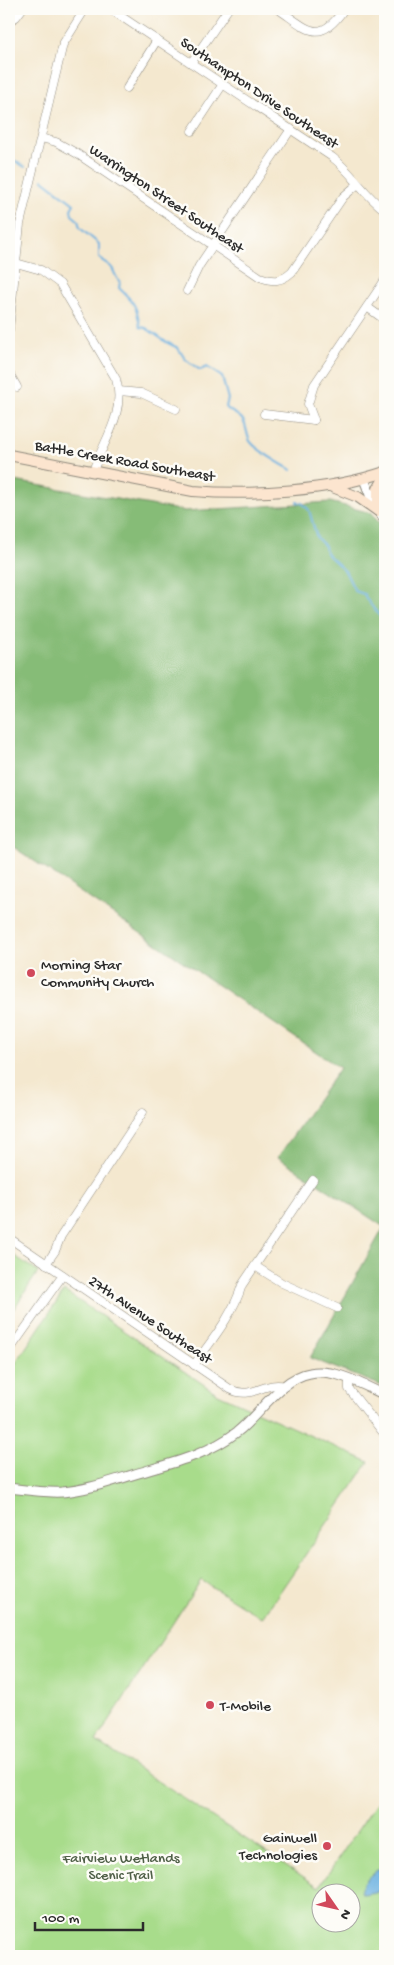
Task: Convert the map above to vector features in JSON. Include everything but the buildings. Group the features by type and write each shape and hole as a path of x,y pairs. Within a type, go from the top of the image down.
{"main road":[{"name":"Battle Creek Road Southeast","path":"9,455 193,491 213,492 266,491 329,486 364,479 385,472"},
{"path":"378,510 378,490 385,477"},
{"path":"329,486 358,497 378,510"}],"street":[{"path":"9,21 16,18 22,9"},
{"path":"9,330 20,224 63,44 85,9"},
{"name":"Southampton Drive Southeast","path":"110,9 344,166 372,200 385,210"},
{"path":"192,63 228,9"},
{"path":"278,9 307,28 320,31 331,26 344,9"},
{"path":"127,88 157,40"},
{"path":"192,131 223,84"},
{"path":"188,291 198,266 291,129"},
{"name":"Warrington Street Southeast","path":"41,138 71,149 212,245 269,281 282,280 292,272 343,196 358,184"},
{"path":"16,263 41,270 60,284 112,372 119,391 118,408 114,424 93,471"},
{"path":"264,414 314,420 308,404 314,384 385,280"},
{"path":"367,307 385,320"},
{"path":"9,374 17,387"},
{"path":"119,391 141,393 176,409"},
{"path":"364,479 378,510 385,520"},
{"path":"46,1264 55,1252 65,1231 143,1112"},
{"path":"194,1365 227,1318 238,1298 242,1285 313,1180"},
{"name":"27th Avenue Southeast","path":"9,1238 237,1393 250,1393 279,1384 285,1386"},
{"path":"255,1266 282,1283 337,1308"},
{"path":"9,1351 62,1275"},
{"path":"9,1488 52,1492 83,1489 201,1453 224,1442 285,1386 302,1375 316,1372 330,1374 385,1395"},
{"path":"349,1380 349,1390 385,1435"}],"green space":[{"path":"9,480 185,511 330,502 371,513 385,530 385,1387 310,1358 384,1227 278,1157 340,1068 9,844"},
{"path":"9,1252 38,1272 9,1316"},
{"name":"Fairview Wetlands Scenic Trail","path":"64,1291 218,1394 369,1462 262,1618 201,1580 96,1741 312,1882 312,1932 362,1932 362,1882 322,1882 385,1790 385,1956 9,1956 9,1373"}],"water":[{"path":"385,1865 385,1890 364,1894 362,1893 362,1886 373,1873"}],"waterway":[{"path":"9,157 25,167"},
{"path":"43,180 74,204 71,209 72,215 78,220 80,228 99,244 99,258 112,268 120,282 119,288 134,305 140,327 146,328 178,348 185,359 200,370 207,367 222,377 228,399 226,407 242,419 250,441 276,461 292,470"},
{"path":"297,502 302,503 309,510 317,538 325,546 326,553 345,571 355,591 364,594 385,623"}],"place":[{"name":"Morning Star Community Church","path":"31,973"},
{"name":"T-Mobile","path":"210,1705"},
{"name":"Gainwell Technologies","path":"327,1846"}]}
